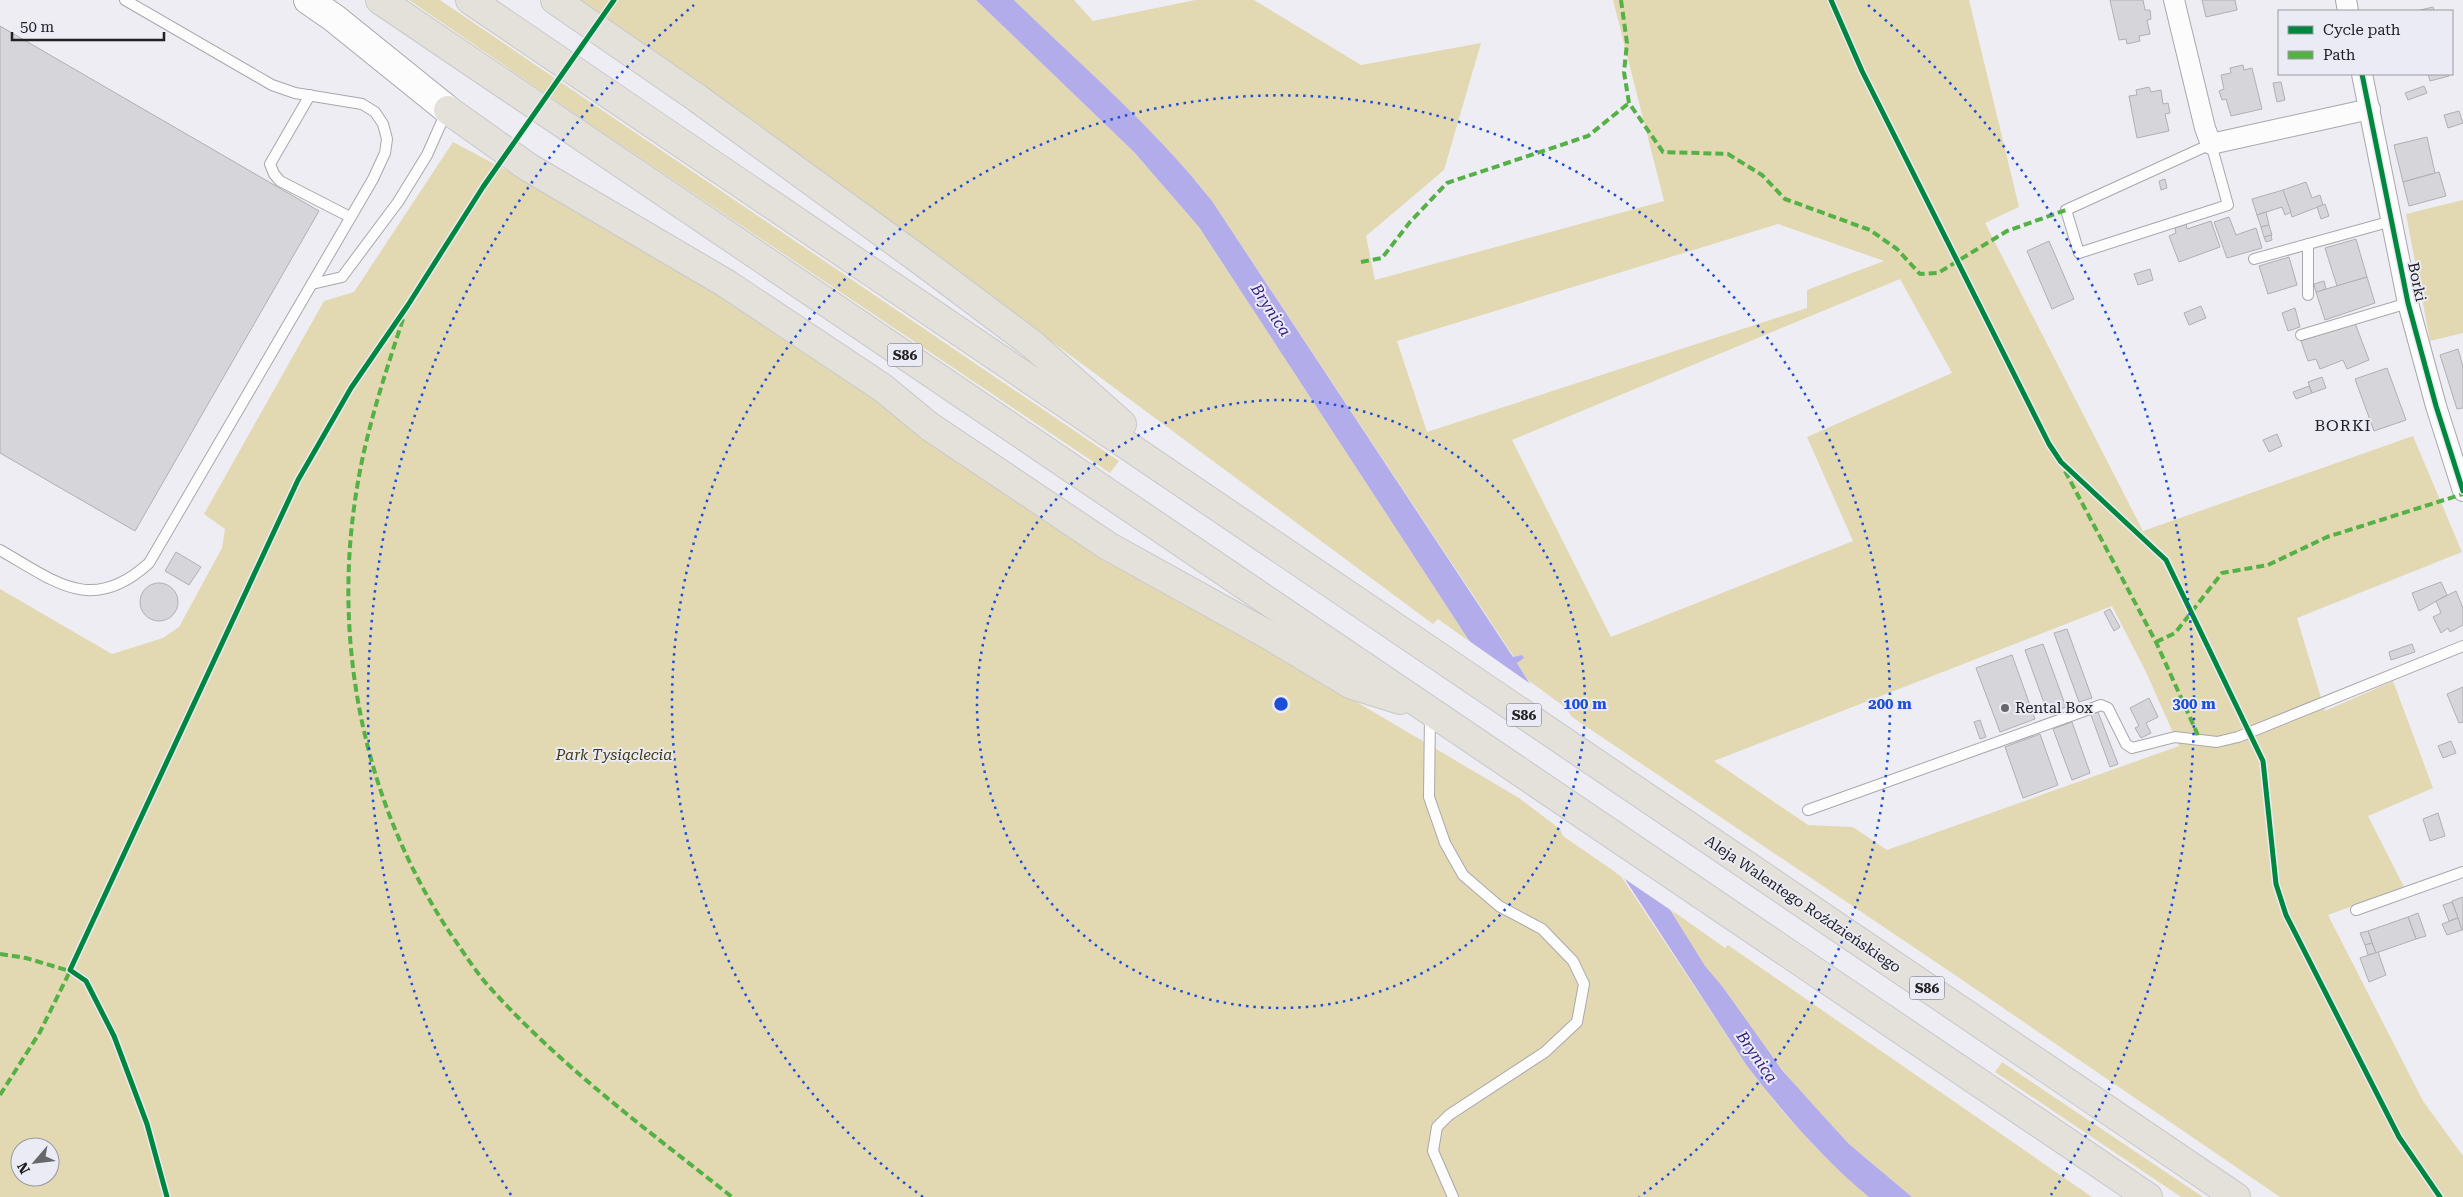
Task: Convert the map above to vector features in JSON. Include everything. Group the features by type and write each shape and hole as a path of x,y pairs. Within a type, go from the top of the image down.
{"highway":[{"name":"S86","path":"380,0 1535,780 1674,878 2148,1197"},
{"name":"S86","path":"470,0 1204,497"},
{"path":"555,0 697,98 1032,344 1204,497"},
{"path":"448,110 528,167 735,290 883,388 929,426 1108,546 1272,637 1352,685 1430,710"},
{"name":"Aleja Walentego Roździeńskiego","path":"1204,497 2236,1197"}],"main road":[{"path":"308,0 334,18 448,110"}],"street":[{"path":"2174,0 2205,128 2211,144 2370,109"},
{"name":"Borki","path":"2362,75 2408,303 2433,397 2463,491"}],"lane":[{"path":"0,550 68,588 104,589 120,584 136,575 149,563 312,284 385,154 387,139 383,124 375,112 362,104 295,93 272,85 125,0"},
{"path":"310,95 270,164 274,174 280,181 350,217"},
{"path":"312,284 342,277 398,202 427,155 448,110"},
{"path":"2211,144 2228,205 2079,252 2066,210 2211,144"},
{"path":"2254,259 2392,221"},
{"path":"2308,244 2308,295"},
{"path":"2301,335 2408,303"},
{"path":"1808,810 2101,705 2108,708 2126,744 2132,748 2175,737 2217,742 2238,737 2463,646"},
{"path":"1430,710 1429,797 1445,843 1463,875 1499,906 1542,929 1573,961 1584,984 1577,1022 1545,1052 1449,1115 1437,1127 1432,1151 1453,1197"},
{"path":"2356,910 2463,872"}],"green space":[{"path":"409,0 440,0 1119,461 1110,473 581,118"},
{"path":"576,0 976,0 1134,152 1199,227 1470,642 1438,619 1433,624 811,163"},
{"path":"1014,0 1074,0 1093,21 1195,0 1254,0 1361,65 1481,43 1444,170 1366,236 1375,280 1664,201 1613,0 1969,0 2019,207 1985,223 2143,531 2413,436 2462,552 2297,618 2325,711 2393,681 2433,788 2368,816 2404,887 2328,915 2423,1101 2463,1156 2463,1197 2280,1197 1572,717 1566,708 1528,680 1517,663 1522,655 1514,657 1212,201 1142,122","holes":["1778,224 1884,261 1807,290 1807,308 1427,432 1397,341","1900,279 1952,373 1807,437 1853,541 1611,637 1512,440","2112,606 2145,670 2179,746 1887,850 1853,827 1808,825 1714,761"]},
{"name":"Park Tysiąclecia","path":"453,142 536,186 683,271 1230,627 1519,798 1560,829 1563,836 1621,876 1747,1066 1784,1113 1817,1149 1869,1197 0,1197 0,589 112,654 163,638 179,627 222,548 225,529 204,514 324,301 354,292"},
{"path":"2463,200 2463,333 2430,341 2406,214"},
{"path":"1670,909 1725,948 1728,945 2092,1197 1912,1197 1849,1144 1798,1089 1766,1049 1722,986 1704,966"},
{"path":"2002,1062 2203,1197 2181,1197 1995,1072"}],"water":[{"name":"Brynica","path":"976,0 1014,0 1142,122 1212,201 1513,657 1522,655 1524,658 1517,663 1705,966 1722,986 1782,1070 1816,1108 1849,1144 1912,1197 1869,1197 1805,1135 1747,1066 1199,227 1134,152"}],"pier":[{"path":"1465,638 1535,687 1675,913 1616,873"}],"building":[{"path":"2110,0 2143,0 2145,10 2150,10 2151,19 2147,20 2150,34 2139,36 2140,41 2127,44 2126,39 2119,40"},
{"path":"2202,0 2235,0 2237,10 2206,17"},
{"path":"2433,7 2434,10 2420,10"},
{"path":"0,26 319,211 135,531 0,453"},
{"path":"2243,65 2244,70 2252,68 2262,109 2231,116 2226,99 2222,100 2219,91 2224,89 2221,75 2231,73 2230,68"},
{"path":"2428,75 2449,75 2449,76 2430,81"},
{"path":"2281,82 2285,100 2277,102 2273,83"},
{"path":"2424,86 2427,93 2408,100 2405,93"},
{"path":"2149,87 2151,92 2161,90 2163,104 2168,103 2170,113 2165,114 2169,131 2137,138 2129,96 2137,95 2136,90"},
{"path":"2459,111 2463,123 2448,128 2444,115"},
{"path":"2427,137 2435,173 2403,182 2394,145"},
{"path":"2439,172 2446,196 2409,206 2403,182"},
{"path":"2165,179 2167,188 2161,190 2159,181"},
{"path":"2306,182 2312,198 2320,195 2323,205 2292,217 2283,190"},
{"path":"2283,190 2291,212 2285,215 2282,207 2257,215 2252,199"},
{"path":"2325,204 2329,216 2321,219 2317,207"},
{"path":"2266,212 2269,225 2261,227 2257,215"},
{"path":"2229,217 2236,235 2256,228 2262,248 2227,258 2214,222"},
{"path":"2211,221 2220,247 2179,262 2169,236 2176,233 2175,228 2186,224 2187,229"},
{"path":"2269,225 2272,235 2264,237 2261,227"},
{"path":"2271,235 2272,240 2266,242 2264,237"},
{"path":"2356,239 2367,277 2337,286 2325,248"},
{"path":"2049,241 2074,299 2052,309 2027,251"},
{"path":"2289,257 2297,285 2268,294 2259,266"},
{"path":"2150,269 2153,280 2138,285 2134,274"},
{"path":"2367,277 2375,303 2325,320 2316,292"},
{"path":"2324,281 2326,289 2316,292 2314,284"},
{"path":"2201,306 2206,318 2189,325 2184,313"},
{"path":"2295,308 2300,327 2288,331 2282,313"},
{"path":"2355,323 2369,360 2347,369 2343,360 2320,369 2316,359 2308,361 2301,341"},
{"path":"2458,349 2463,367 2463,408 2457,409 2440,355"},
{"path":"2387,368 2406,420 2374,431 2355,379"},
{"path":"2322,377 2326,388 2312,393 2308,382"},
{"path":"2309,386 2312,393 2296,399 2293,392"},
{"path":"2277,434 2282,446 2269,452 2263,440"},
{"path":"176,552 201,567 189,585 165,571"},
{"path":"2441,582 2447,595 2419,611 2412,593"},
{"path":"159,583 173,588 178,602 173,616 159,621 145,616 140,602 145,588"},
{"path":"2456,591 2463,608 2463,625 2450,632 2448,628 2441,633 2433,617 2441,613 2436,601"},
{"path":"2110,609 2120,627 2114,631 2104,612"},
{"path":"2067,629 2092,698 2079,702 2054,633"},
{"path":"2043,644 2066,707 2048,714 2025,650"},
{"path":"2412,644 2415,652 2391,660 2389,652"},
{"path":"2012,655 2035,719 2000,732 1976,668"},
{"path":"2463,687 2463,722 2459,723 2447,694"},
{"path":"2149,698 2158,717 2146,723 2151,733 2141,738 2135,728 2139,726 2130,708"},
{"path":"2098,712 2118,764 2110,767 2091,715"},
{"path":"1980,720 1986,737 1980,739 1974,722"},
{"path":"2072,722 2090,773 2072,780 2053,729"},
{"path":"2040,734 2058,785 2023,798 2005,747"},
{"path":"2451,741 2456,753 2443,758 2438,746"},
{"path":"2438,813 2445,836 2430,841 2423,819"},
{"path":"2463,897 2463,929 2462,930 2452,901"},
{"path":"2452,902 2458,918 2449,921 2443,905"},
{"path":"2418,913 2426,936 2416,939 2408,917"},
{"path":"2408,917 2416,939 2376,953 2368,931"},
{"path":"2458,918 2462,930 2447,935 2442,924"},
{"path":"2368,931 2372,943 2365,945 2360,933"},
{"path":"2372,943 2376,953 2368,955 2365,945"},
{"path":"2378,952 2386,975 2369,982 2360,958"}],"marked path":[{"path":"1621,0 1627,43 1624,72 1629,103 1663,152 1728,154 1762,175 1785,199 1870,230 1897,249 1920,274 1938,273 2007,231 2066,210"},
{"path":"1361,262 1382,258 1410,222 1447,183 1588,136 1629,103"},
{"path":"403,319 364,450 356,494 350,551 349,609 353,666 362,722 377,778 396,832 421,884 450,933 493,991 520,1020 608,1099 732,1197"},
{"path":"2065,471 2156,642 2198,739"},
{"path":"2156,642 2175,633 2222,573 2268,565 2327,537 2463,494"},
{"path":"0,954 26,958 73,972"},
{"path":"0,1095 40,1032 72,967"}],"cycle path":[{"path":"167,1197 147,1124 114,1036 86,981 70,970 298,480 351,388 408,305 483,187 614,0"},
{"path":"1831,0 1862,71 2049,444 2061,462 2166,560 2263,761 2276,884 2286,915 2399,1137 2440,1197"},
{"path":"2362,75 2408,303 2436,406 2463,491"}],"place":[{"name":"Rental Box","path":"2005,708"}],"district":[{"name":"BORKI","path":"2343,425"}]}
